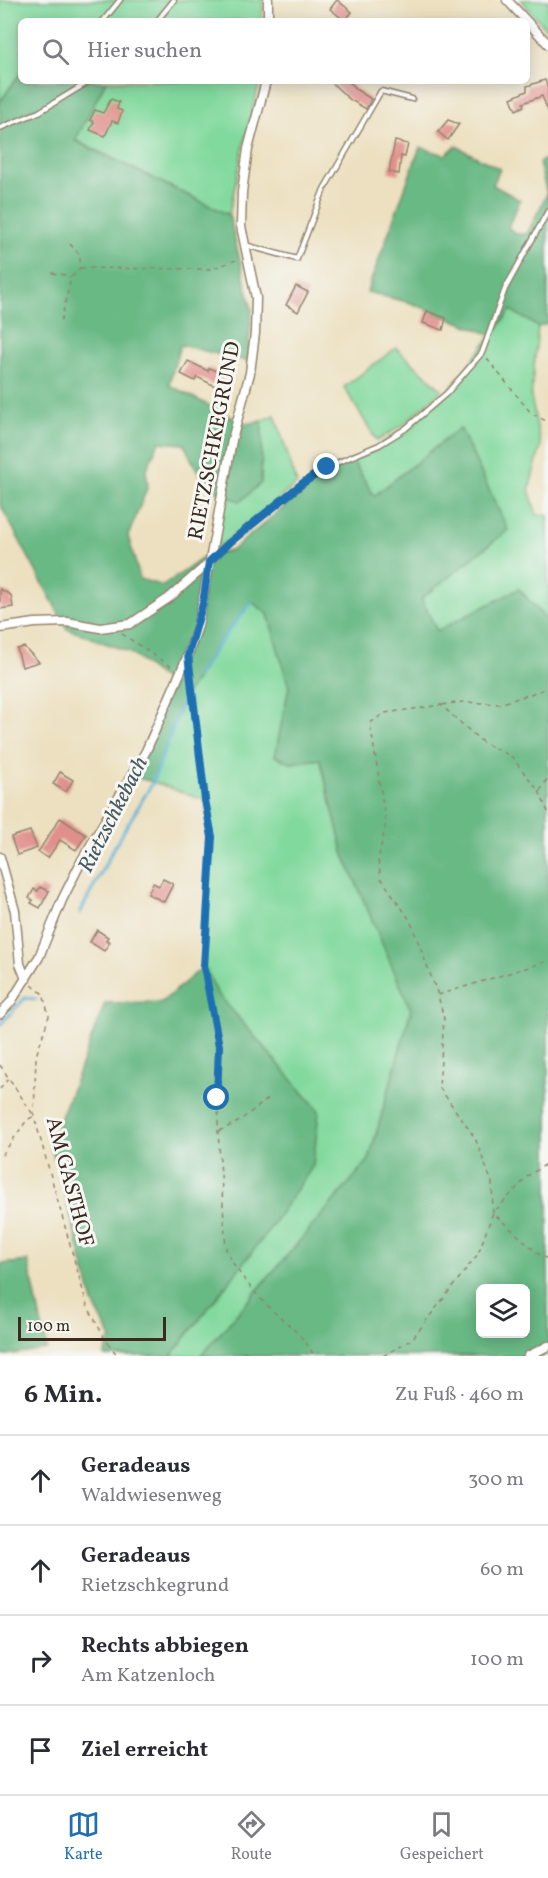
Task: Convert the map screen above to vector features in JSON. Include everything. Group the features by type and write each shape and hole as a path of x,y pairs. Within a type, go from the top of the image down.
{"street":[{"path":"268,0 268,18"},
{"path":"507,0 524,18"},
{"path":"530,25 548,44"},
{"name":"RIETZSCHKEGRUND","path":"0,1014 11,1002 39,957 62,900 82,860 146,751 188,655 203,603 232,440 250,373 255,333 256,298 240,226 248,149 265,84"},
{"path":"0,628 35,623 67,622 100,628 130,624 169,598 209,562"},
{"path":"0,857 15,911 20,964 26,979"},
{"path":"528,1356 548,1346"}],"lane":[{"path":"105,18 120,0"},
{"path":"159,18 174,0"},
{"path":"0,128 39,112 85,84"},
{"path":"244,245 297,259 324,189 381,91 412,99"},
{"path":"209,562 303,483 327,467 379,445 405,429 447,393 482,353 505,289 548,211"}],"path":[{"path":"61,321 71,278 80,268 80,255 70,244"},
{"path":"80,268 211,269 247,256"},
{"path":"52,273 71,278"},
{"path":"482,353 531,413 548,422"},
{"path":"111,627 179,672"},
{"path":"188,655 205,800 212,837 204,966 219,1046 218,1131 226,1249 233,1265 267,1305 306,1341 314,1356"},
{"path":"383,1356 412,1339 478,1254 493,1213 492,1183 475,1138 439,1088 444,1019 438,995 410,920 381,878 378,860 386,823 370,723 386,713 463,702 500,704 548,688"},
{"path":"441,705 482,742 511,756 539,791 548,812"},
{"path":"539,791 548,777"},
{"path":"438,995 548,961"},
{"name":"AM GASTHOF","path":"26,979 43,994 49,1016 36,1056 34,1116 87,1305 105,1339 118,1356"},
{"path":"0,1065 34,1116 27,1120 0,1158"},
{"path":"0,1089 9,1079"},
{"path":"218,1131 238,1122 269,1098"},
{"path":"493,1213 529,1175 548,1163"},
{"path":"493,1213 540,1256 548,1259"}],"green space":[{"path":"0,0 263,0 262,18 18,18 18,76 0,102"},
{"path":"521,0 548,0 548,31"},
{"path":"18,76 18,84 104,84 75,141 229,215 252,310 247,361 180,345 169,385 245,424 262,421 261,483 241,501 229,498 212,488 199,474 184,444 159,442 146,471 148,486 128,536 140,579 163,586 203,558 232,550 328,471 352,460 374,496 460,428 508,530 421,599 437,631 519,589 548,622 548,1353 542,1356 201,1356 369,1160 411,1010 344,855 320,759 291,763 275,756 289,687 268,614 252,602 222,639 185,696 153,782 131,776 172,686 129,652 67,629 0,504 0,102"},
{"path":"104,84 259,84 229,215 75,140"},
{"path":"456,146 500,169 493,185 520,200 508,227 516,234 527,234 547,194 539,163 548,157 548,324 538,327 511,310 492,335 411,303 367,292 420,147 445,155"},
{"path":"511,310 538,327 531,397 541,446 529,489 537,515 548,515 548,622 519,589 437,631 421,598 508,530 460,428 374,496 352,460 379,449 379,445 405,429 447,393"},
{"path":"396,348 442,390 403,425 377,441 344,387"},
{"path":"275,415 297,484 215,550 226,497 241,500 261,483 262,421"},
{"path":"252,602 268,614 289,687 275,756 291,763 320,759 344,855 411,1010 369,1160 201,1356 171,1356 266,1234 319,1111 217,993 204,966 212,837 205,800 153,782 185,696 222,639"},
{"path":"204,966 217,993 319,1111 313,1166 266,1234 171,1356 104,1356 111,1337 93,1303 58,1167 50,1146 105,1003 162,1002"},
{"path":"28,1261 47,1349 0,1356 0,1267 2,1264"}],"building":[{"path":"337,0 352,12 347,18 341,18 330,9"},
{"path":"545,80 548,88 548,111 542,96 523,103 524,106 516,110 511,98 527,91 527,86"},
{"path":"333,84 352,84 371,99 366,109 349,99"},
{"path":"111,99 119,102 117,109 122,111 118,123 112,121 105,136 90,130 94,122 90,120 95,110 103,113"},
{"path":"448,120 459,124 448,140 438,132"},
{"path":"395,141 408,144 405,157 401,156 399,174 389,172"},
{"path":"296,286 308,292 298,312 286,305"},
{"path":"427,311 446,318 443,330 423,323"},
{"path":"188,361 208,371 209,368 223,374 217,387 197,377 195,381 181,374"},
{"path":"0,589 11,595 13,607 0,609"},
{"path":"24,647 39,662 22,667 17,649"},
{"path":"60,772 73,780 66,792 53,784"},
{"path":"60,818 86,835 76,850 60,840 48,858 38,852"},
{"path":"30,831 37,848 17,855 11,837"},
{"path":"163,879 173,884 164,902 148,894 153,883 159,886"},
{"path":"40,887 49,891 40,908 31,903 33,900 29,898 34,889 38,891"},
{"path":"97,930 108,937 106,940 110,942 104,951 90,942"}],"waterway":[{"name":"Rietzschkebach","path":"196,677 222,639 252,602"},
{"name":"Rietzschkebach","path":"80,913 116,844 153,782 185,696"},
{"name":"Rietzschkebach","path":"0,1025 25,998 36,999"}],"route":[{"path":"217,1098 219,1046 204,966 212,837 205,800 188,655 198,626 209,562 303,483 327,467"}]}
